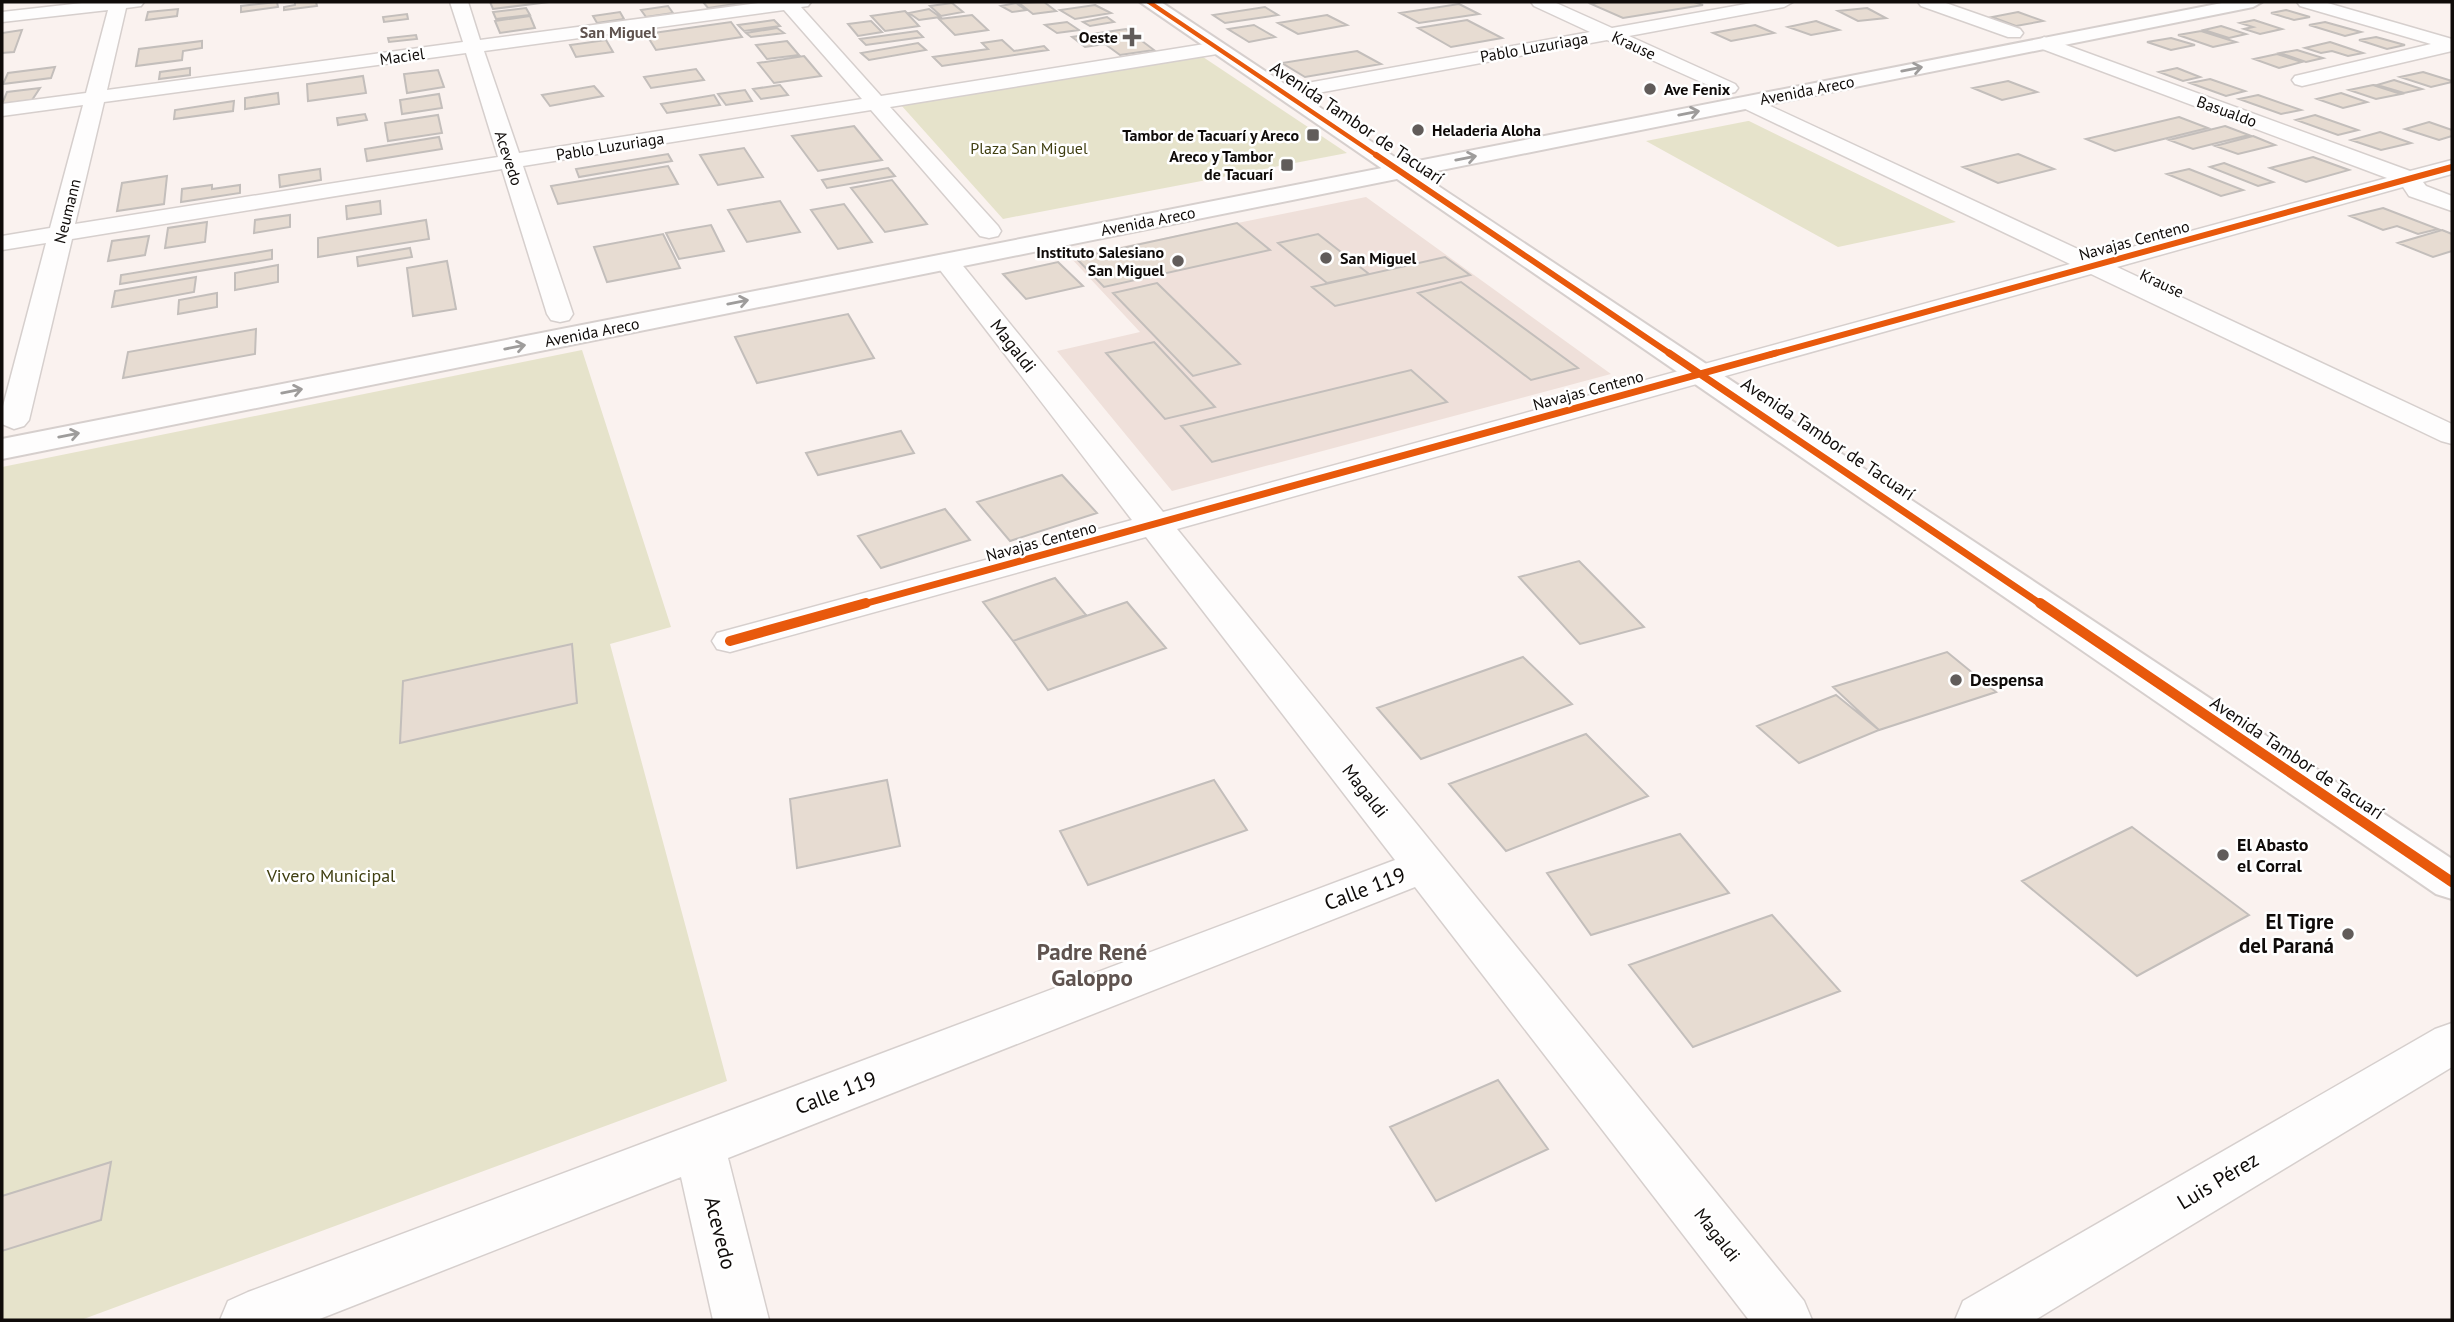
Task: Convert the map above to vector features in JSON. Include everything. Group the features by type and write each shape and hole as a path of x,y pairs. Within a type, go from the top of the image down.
{"main road":[{"name":"Avenida Tambor de Tacuarí","path":"1149,2 1703,373 2452,882"},
{"name":"Avenida Areco","path":"2,449 946,261 1388,164 1737,95 2014,33 2176,2"},
{"name":"Avenida Areco","path":"1737,95 2044,43 2253,2"},
{"name":"Avenida Areco","path":"505,325 989,232 1388,164"},
{"path":"8,421 41,415"}],"street":[{"path":"2,17 124,2"},
{"name":"Neumann","path":"8,421 124,2"},
{"name":"Acevedo","path":"459,2 560,314"},
{"name":"Maciel","path":"2,110 793,2"},
{"path":"793,2 876,103 989,232"},
{"name":"Krause","path":"1540,2 2452,435"},
{"name":"Pablo Luzuriaga","path":"1285,93 1784,2"},
{"path":"1927,2 2014,33"},
{"path":"2306,2 2452,45"},
{"name":"Basualdo","path":"2044,43 2410,179 2417,191 2452,204"},
{"path":"2302,80 2452,45"},
{"name":"Pablo Luzuriaga","path":"2,243 1217,48"},
{"name":"Navajas Centeno","path":"730,641 2452,167"},
{"name":"Magaldi","path":"946,261 1784,1320"},
{"name":"Calle 119","path":"248,1320 1425,866"},
{"name":"Luis Pérez","path":"1983,1320 2452,1042"},
{"name":"Acevedo","path":"699,1146 741,1320"}],"shaded area":[{"path":"1366,197 1611,374 1172,491 1057,351 1140,332 1070,257"}],"green space":[{"name":"Plaza San Miguel","path":"1200,55 1347,153 1003,219 901,105"},
{"path":"1748,121 1956,222 1838,247 1646,141"},
{"name":"Vivero Municipal","path":"582,350 671,627 610,644 727,1081 81,1320 2,1320 2,467"}],"building":[{"path":"277,2 278,7 241,12 241,6"},
{"path":"295,2 316,2 317,6 284,10 284,7 295,5"},
{"path":"490,2 549,2 493,9"},
{"path":"703,2 748,2 708,8"},
{"path":"1044,2 1056,11 1033,14 1019,3"},
{"path":"1694,2 1703,5 1623,18 1591,4"},
{"path":"952,3 963,12 941,16 930,6"},
{"path":"1016,3 1026,10 1012,12 1001,6"},
{"path":"1459,4 1479,14 1419,23 1400,13"},
{"path":"1095,5 1111,13 1075,19 1060,10"},
{"path":"668,6 673,13 646,17 641,10"},
{"path":"1265,7 1278,15 1225,23 1213,15"},
{"path":"526,8 530,15 496,19 493,12"},
{"path":"1867,8 1886,18 1858,21 1838,11"},
{"path":"178,9 177,16 146,20 148,12"},
{"path":"929,9 940,17 919,20 909,13"},
{"path":"2286,10 2310,17 2294,20 2271,13"},
{"path":"905,11 919,26 885,31 871,16"},
{"path":"620,12 624,19 597,23 593,16"},
{"path":"2018,12 2043,21 2016,26 1992,17"},
{"path":"407,14 408,19 384,22 383,17"},
{"path":"972,15 988,30 955,35 939,19"},
{"path":"1327,15 1347,25 1298,34 1278,23"},
{"path":"530,16 535,28 500,33 495,21"},
{"path":"1107,17 1114,22 1090,26 1083,22"},
{"path":"774,20 780,26 744,31 738,25"},
{"path":"1467,20 1502,38 1451,47 1418,28"},
{"path":"2254,20 2282,29 2260,34 2244,29 2253,27 2240,23"},
{"path":"871,21 882,32 858,36 848,24"},
{"path":"1816,21 1839,30 1811,35 1788,27"},
{"path":"731,22 742,37 656,50 646,34"},
{"path":"1067,22 1079,30 1057,33 1045,25"},
{"path":"2325,22 2361,32 2345,36 2309,25"},
{"path":"1254,25 1275,37 1249,42 1228,29"},
{"path":"1755,25 1774,33 1731,41 1713,33"},
{"path":"2221,26 2246,34 2229,38 2204,30"},
{"path":"777,28 784,33 751,37 746,33"},
{"path":"1126,29 1154,50 1120,55 1105,44 1085,47 1072,37"},
{"path":"22,30 14,52 2,53 2,33"},
{"path":"917,31 923,37 866,45 860,39"},
{"path":"2201,31 2236,42 2213,47 2178,35"},
{"path":"416,35 417,39 389,42 388,38"},
{"path":"2376,37 2405,45 2387,49 2359,40"},
{"path":"2171,38 2195,45 2171,50 2147,42"},
{"path":"606,40 613,52 576,57 570,45"},
{"path":"1002,40 1014,51 1044,46 1048,50 942,66 933,57 988,49 982,43"},
{"path":"202,41 202,48 183,51 182,60 136,66 139,49"},
{"path":"787,41 799,55 767,59 756,45"},
{"path":"2330,42 2363,53 2348,56 2305,48"},
{"path":"918,43 926,50 869,60 861,53"},
{"path":"2297,50 2323,58 2306,62 2280,53"},
{"path":"1357,51 1381,64 1305,77 1282,63"},
{"path":"2277,54 2302,62 2279,68 2254,59"},
{"path":"804,56 821,76 774,83 758,63"},
{"path":"55,67 51,78 3,84 8,73"},
{"path":"190,68 190,75 159,79 160,72"},
{"path":"2177,68 2200,77 2183,81 2159,72"},
{"path":"696,69 704,80 651,88 644,77"},
{"path":"438,70 444,87 407,93 404,74"},
{"path":"2423,72 2452,82 2431,87 2400,77"},
{"path":"363,76 366,93 308,101 307,84"},
{"path":"2210,79 2245,91 2226,96 2190,83"},
{"path":"2394,80 2422,89 2404,93 2377,85"},
{"path":"2008,81 2037,92 2002,100 1973,88"},
{"path":"780,85 788,95 761,99 753,89"},
{"path":"2373,85 2401,94 2376,99 2349,90"},
{"path":"594,86 603,96 550,106 542,95"},
{"path":"40,88 32,100 2,104 7,92"},
{"path":"745,90 752,101 726,105 718,94"},
{"path":"278,93 279,104 245,109 245,98"},
{"path":"2341,93 2367,102 2343,108 2317,99"},
{"path":"439,94 442,108 402,114 400,100"},
{"path":"714,95 720,105 667,113 661,104"},
{"path":"2258,95 2301,110 2281,114 2239,99"},
{"path":"234,101 233,111 174,119 175,110"},
{"path":"365,114 367,120 338,125 337,118"},
{"path":"438,115 442,133 388,141 385,123"},
{"path":"2315,115 2358,130 2338,135 2296,120"},
{"path":"2179,117 2208,128 2115,151 2086,139"},
{"path":"2429,122 2452,130 2452,136 2439,140 2405,129"},
{"path":"854,126 882,160 818,171 792,136"},
{"path":"2225,126 2249,135 2193,149 2169,140"},
{"path":"2380,132 2411,143 2381,150 2351,140"},
{"path":"2253,136 2275,145 2238,154 2215,146"},
{"path":"439,137 442,149 367,161 365,149"},
{"path":"744,148 763,177 718,185 700,155"},
{"path":"668,154 672,161 579,177 576,169"},
{"path":"2018,154 2054,169 1998,183 1963,167"},
{"path":"2313,157 2349,170 2306,182 2270,168"},
{"path":"2224,163 2273,182 2258,186 2210,167"},
{"path":"668,166 678,184 558,204 551,186"},
{"path":"888,168 895,176 827,188 822,180"},
{"path":"320,169 321,180 280,187 279,175"},
{"path":"2189,169 2243,190 2221,196 2167,174"},
{"path":"167,176 164,204 117,211 122,183"},
{"path":"892,180 927,224 885,232 851,188"},
{"path":"212,185 212,189 240,185 240,193 181,202 182,189"},
{"path":"380,201 381,214 347,219 346,206"},
{"path":"780,201 800,232 747,242 728,210"},
{"path":"844,204 872,242 838,249 811,210"},
{"path":"2383,208 2438,229 2418,234 2397,226 2383,230 2350,216"},
{"path":"290,215 290,227 254,233 255,220"},
{"path":"426,220 429,239 318,257 318,238"},
{"path":"207,222 205,242 165,248 168,228"},
{"path":"1237,223 1270,250 1104,287 1076,258"},
{"path":"711,225 724,251 679,259 666,233"},
{"path":"2442,230 2452,234 2452,251 2433,257 2398,243"},
{"path":"663,234 680,268 607,282 594,247"},
{"path":"1318,234 1369,274 1327,283 1278,243"},
{"path":"149,236 145,255 108,261 112,241"},
{"path":"410,248 412,257 358,266 357,257"},
{"path":"272,250 272,259 120,284 121,275"},
{"path":"1445,257 1470,275 1335,306 1312,287"},
{"path":"447,261 456,309 413,316 407,268"},
{"path":"1058,262 1083,286 1026,299 1003,274"},
{"path":"278,265 278,282 235,290 235,273"},
{"path":"196,277 194,292 112,307 115,291"},
{"path":"1461,282 1578,368 1531,380 1418,293"},
{"path":"1157,283 1240,364 1193,376 1113,293"},
{"path":"217,293 217,307 178,314 179,300"},
{"path":"848,314 874,358 757,383 735,337"},
{"path":"256,329 255,354 123,378 128,352"},
{"path":"1154,342 1215,407 1165,419 1106,353"},
{"path":"1411,370 1447,402 1212,462 1181,426"},
{"path":"901,431 914,453 818,475 806,453"},
{"path":"1062,475 1097,513 1010,541 977,502"},
{"path":"945,509 970,540 881,568 858,536"},
{"path":"1579,561 1644,627 1580,644 1519,577"},
{"path":"1055,578 1086,615 1013,641 983,602"},
{"path":"1127,602 1166,648 1048,690 1013,641"},
{"path":"572,644 577,703 400,743 403,681"},
{"path":"1947,652 1996,692 1879,730 1833,687"},
{"path":"1523,657 1572,704 1421,759 1377,708"},
{"path":"1836,695 1879,730 1799,763 1757,726"},
{"path":"1586,734 1648,796 1506,851 1449,784"},
{"path":"887,780 900,846 797,868 790,799"},
{"path":"1214,780 1247,830 1088,885 1060,831"},
{"path":"2132,827 2249,915 2137,976 2022,881"},
{"path":"1680,834 1729,893 1591,935 1547,873"},
{"path":"1772,915 1840,991 1693,1047 1629,965"},
{"path":"1498,1080 1548,1149 1436,1201 1390,1127"},
{"path":"111,1162 101,1220 2,1251 2,1196"}],"cycle path":[{"path":"1149,2 2452,882"},
{"path":"730,641 2452,167"}],"place":[{"name":"Oeste","path":"1132,37"},
{"name":"Ave Fenix","path":"1650,89"},
{"name":"Heladeria Aloha","path":"1418,130"},
{"name":"Tambor de Tacuarí y Areco","path":"1313,135"},
{"name":"Areco y Tambor de Tacuarí","path":"1287,165"},
{"name":"San Miguel","path":"1326,258"},
{"name":"Instituto Salesiano San Miguel","path":"1178,261"},
{"name":"Despensa","path":"1956,680"},
{"name":"El Abasto el Corral","path":"2223,855"},
{"name":"El Tigre del Paraná","path":"2348,934"}],"district":[{"name":"San Miguel","path":"618,32"},
{"name":"Padre René Galoppo","path":"1092,965"}]}
